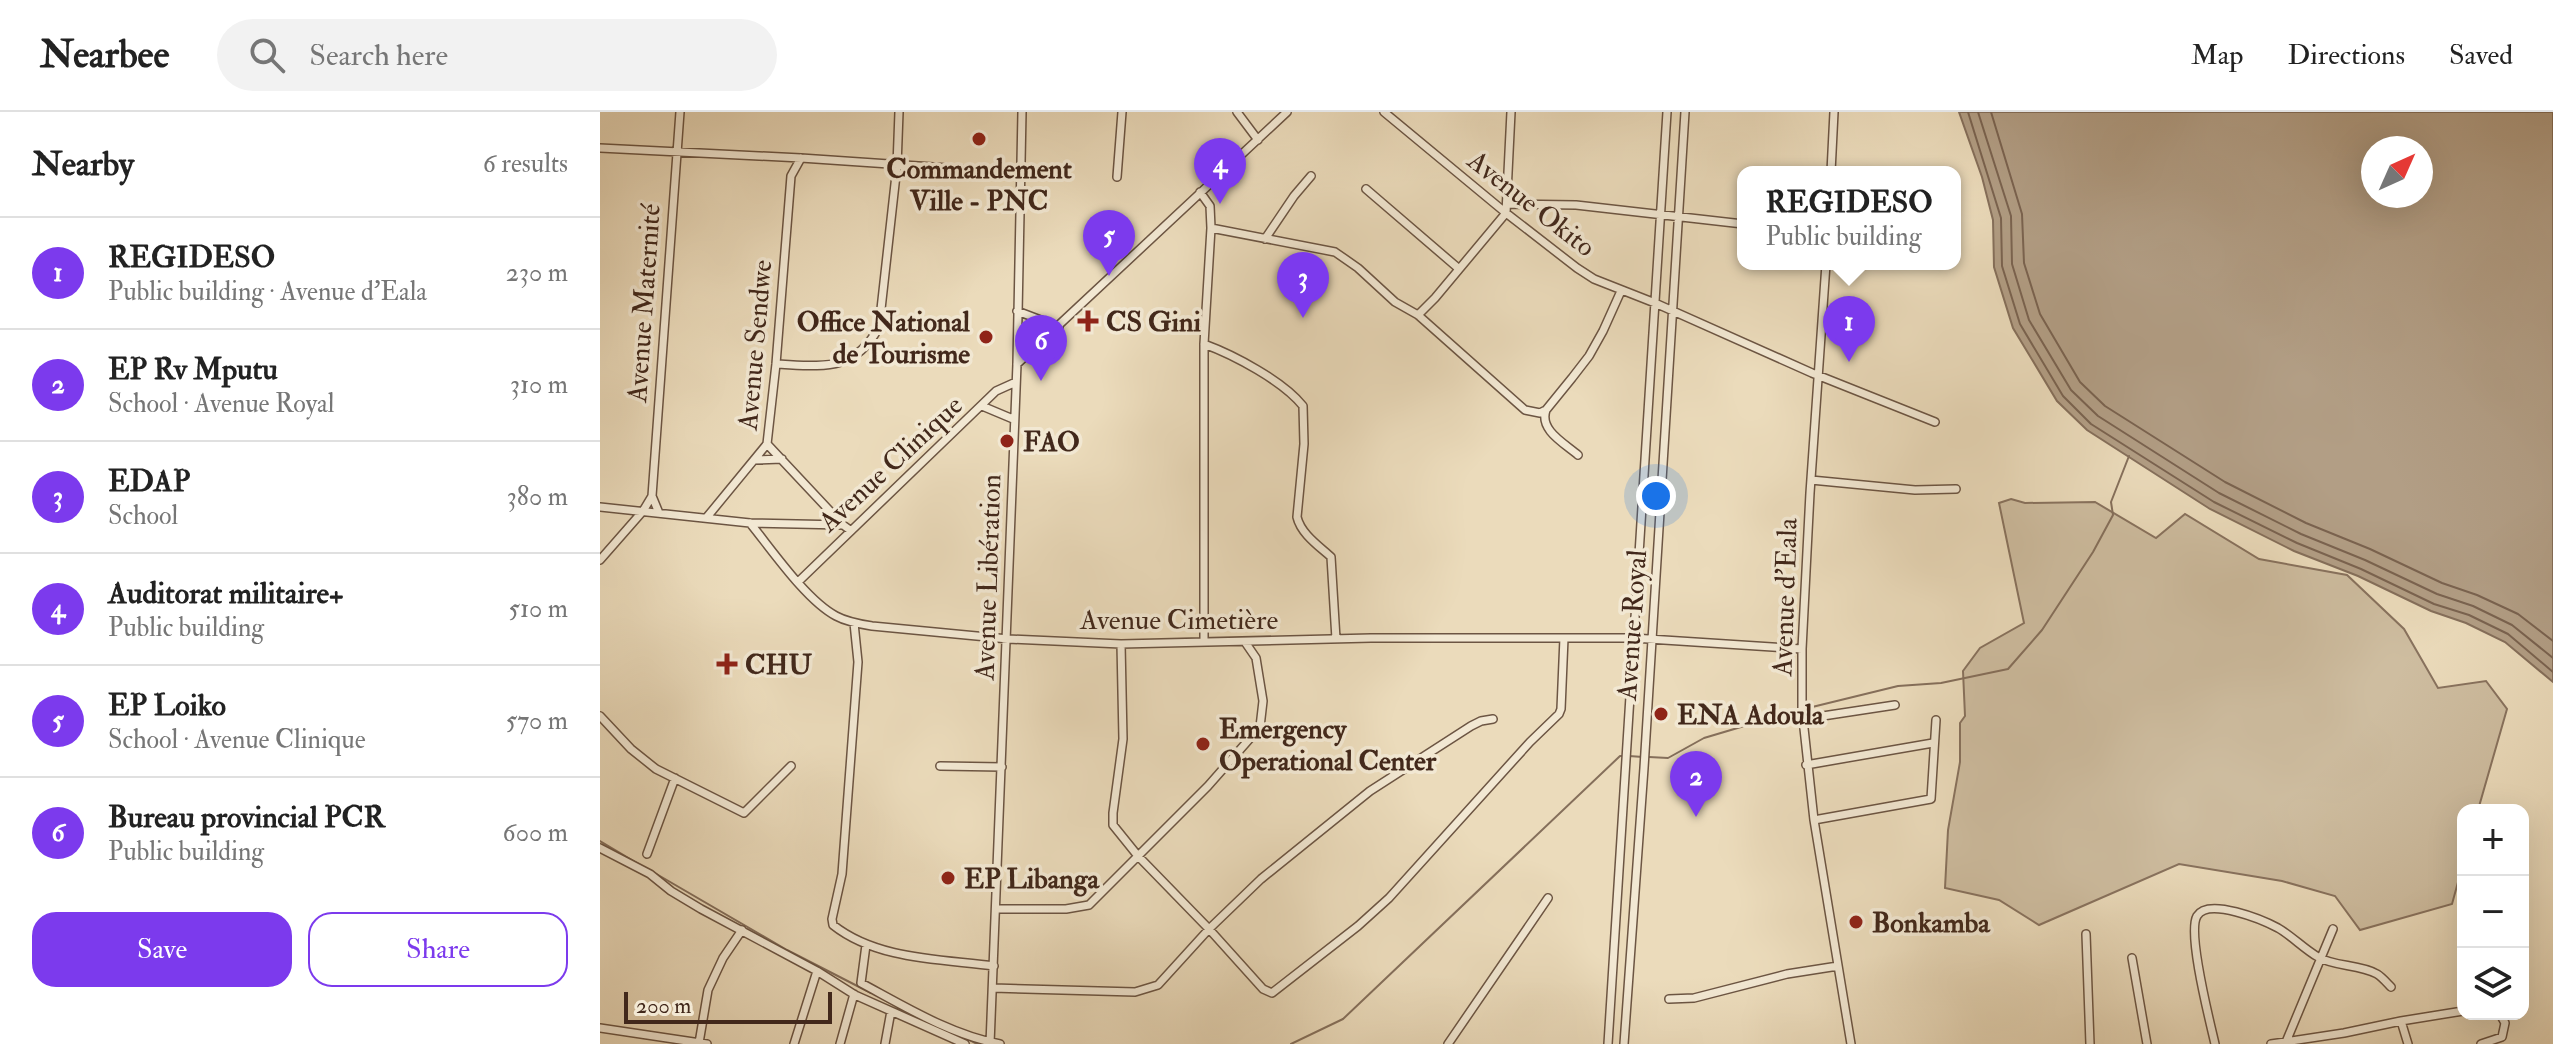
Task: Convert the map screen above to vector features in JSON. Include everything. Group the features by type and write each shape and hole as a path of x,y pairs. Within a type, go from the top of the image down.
{"street":[{"name":"Avenue Maternité","path":"652,496 680,112"},
{"path":"776,364 830,366 844,362 859,354 871,342 879,327 897,166 899,112"},
{"name":"Avenue Libération","path":"990,1043 1008,639 1022,112"},
{"path":"1117,177 1122,112"},
{"path":"1237,112 1258,140"},
{"path":"1017,364 1287,112"},
{"name":"Avenue Okito","path":"1384,112 1507,208 1577,268 1621,291 1655,303"},
{"path":"1418,315 1507,208 1511,112"},
{"name":"Avenue Royal","path":"1608,1044 1667,112"},
{"name":"Avenue Royal","path":"1624,1044 1685,112"},
{"path":"1831,166 1834,112"},
{"path":"600,148 1021,173"},
{"path":"781,157 791,176"},
{"name":"Avenue Sendwe","path":"707,517 767,444 791,176 801,158"},
{"path":"1265,239 1311,176"},
{"path":"1366,189 1458,268"},
{"path":"1200,192 1210,206 1211,228 1204,344 1204,642"},
{"path":"1507,208 1576,205 1737,223"},
{"path":"1211,228 1335,252 1358,268 1395,302 1418,315 1578,455"},
{"name":"Avenue d'Eala","path":"1826,270 1811,480 1802,695 1806,765 1851,1044"},
{"path":"1525,410 1540,413 1546,410 1589,356 1621,291"},
{"path":"1655,303 1818,375 1935,422"},
{"path":"1017,311 1059,327"},
{"path":"1204,344 1241,360 1291,394 1303,406 1304,444 1297,517 1305,533 1331,557 1336,639"},
{"name":"Avenue Clinique","path":"798,582 847,528 996,391 1016,382"},
{"path":"982,406 1013,419"},
{"path":"1546,410 1544,420 1548,429"},
{"path":"767,444 847,528"},
{"path":"754,460 782,459"},
{"path":"1811,480 1915,490 1956,489"},
{"path":"600,560 643,511 652,496"},
{"path":"652,496 659,513"},
{"path":"600,507 750,523 847,528"},
{"name":"Avenue Cimetière","path":"750,523 798,582 825,608 854,623 1008,639 1121,644 1336,639 1651,638 1802,649"},
{"path":"854,623 858,662 842,874 833,925 866,945 885,951 994,966"},
{"path":"1121,644 1123,739 1112,819 1117,831 1263,989 1272,993 1389,898 1559,714 1564,638"},
{"path":"996,909 1084,907 1097,899 1208,786 1260,727 1263,701 1256,658 1245,642"},
{"path":"1256,658 1264,642"},
{"path":"1803,716 1895,705"},
{"path":"600,716 631,749 656,769 744,813 791,766"},
{"path":"993,988 1135,992 1151,988 1168,977 1209,929 1261,879 1370,791 1471,726 1493,719"},
{"path":"1814,820 1931,799 1936,720"},
{"path":"1806,765 1933,743"},
{"path":"940,766 1002,767"},
{"path":"647,854 675,778"},
{"path":"600,848 854,994 965,1044"},
{"path":"1448,1044 1548,898"},
{"path":"2215,1044 2199,973 2195,922 2203,910 2224,909 2259,920 2280,930 2320,959 2378,975 2391,987"},
{"path":"2286,1042 2333,929"},
{"path":"600,1028 656,1040 703,1043 708,990 723,958 742,930"},
{"path":"2086,934 2090,1044"},
{"path":"866,945 861,983 918,1013 990,1043 1000,1044"},
{"path":"2132,958 2147,1044"},
{"path":"1669,999 1694,998 1787,974 1838,966"},
{"path":"794,1044 817,971"},
{"path":"840,1044 854,994"},
{"path":"885,1044 891,1011"},
{"path":"2271,1044 2322,1040 2401,1021 2457,1012"},
{"path":"2481,1044 2502,1037 2505,1030 2503,1020"},
{"path":"2401,1021 2408,1044"},
{"path":"2344,1033 2347,1044"}],"shaded area":[{"path":"2011,499 2025,503 2095,502 2156,538 2185,514 2259,559 2347,575 2404,629 2438,688 2486,681 2507,709 2480,804 2457,804 2457,886 2452,904 2360,930 2335,896 2282,881 2179,864 2039,925 1999,900 1945,888 1948,830 1960,762 1960,723 1965,716 1963,671 1980,648 2024,623 1999,503"}],"water":[{"path":"1959,112 2553,112 2553,682 2505,642 2294,551 2210,509 2087,430 2057,401 2013,328 1994,267 1993,220 1982,177"}],"waterway":[{"path":"1804,709 1898,686 1941,683 2008,669 2042,630 2093,552 2113,515 2111,502 2129,456"},
{"path":"1649,757 1668,758 1704,738 1798,710"},
{"path":"1291,1044 1343,1019 1623,756"},
{"path":"1629,756 1643,757"},
{"path":"600,841 647,869"},
{"path":"653,872 787,950 871,993"},
{"path":"964,1037 977,1044"}],"place":[{"name":"Commandement Ville - PNC","path":"979,139"},
{"name":"Auditorat militaire+","path":"1220,204"},
{"name":"EP Loiko","path":"1109,276"},
{"name":"EDAP","path":"1303,318"},
{"name":"CS Gini","path":"1088,321"},
{"name":"Office National de Tourisme","path":"986,337"},
{"name":"REGIDESO","path":"1849,362"},
{"name":"Bureau provincial PCR","path":"1041,381"},
{"name":"FAO","path":"1007,441"},
{"name":"CHU","path":"727,664"},
{"name":"ENA Adoula","path":"1661,714"},
{"name":"Emergency Operational Center","path":"1203,744"},
{"name":"EP Rv Mputu","path":"1696,817"},
{"name":"EP Libanga","path":"948,878"},
{"name":"Bonkamba","path":"1856,922"}]}
